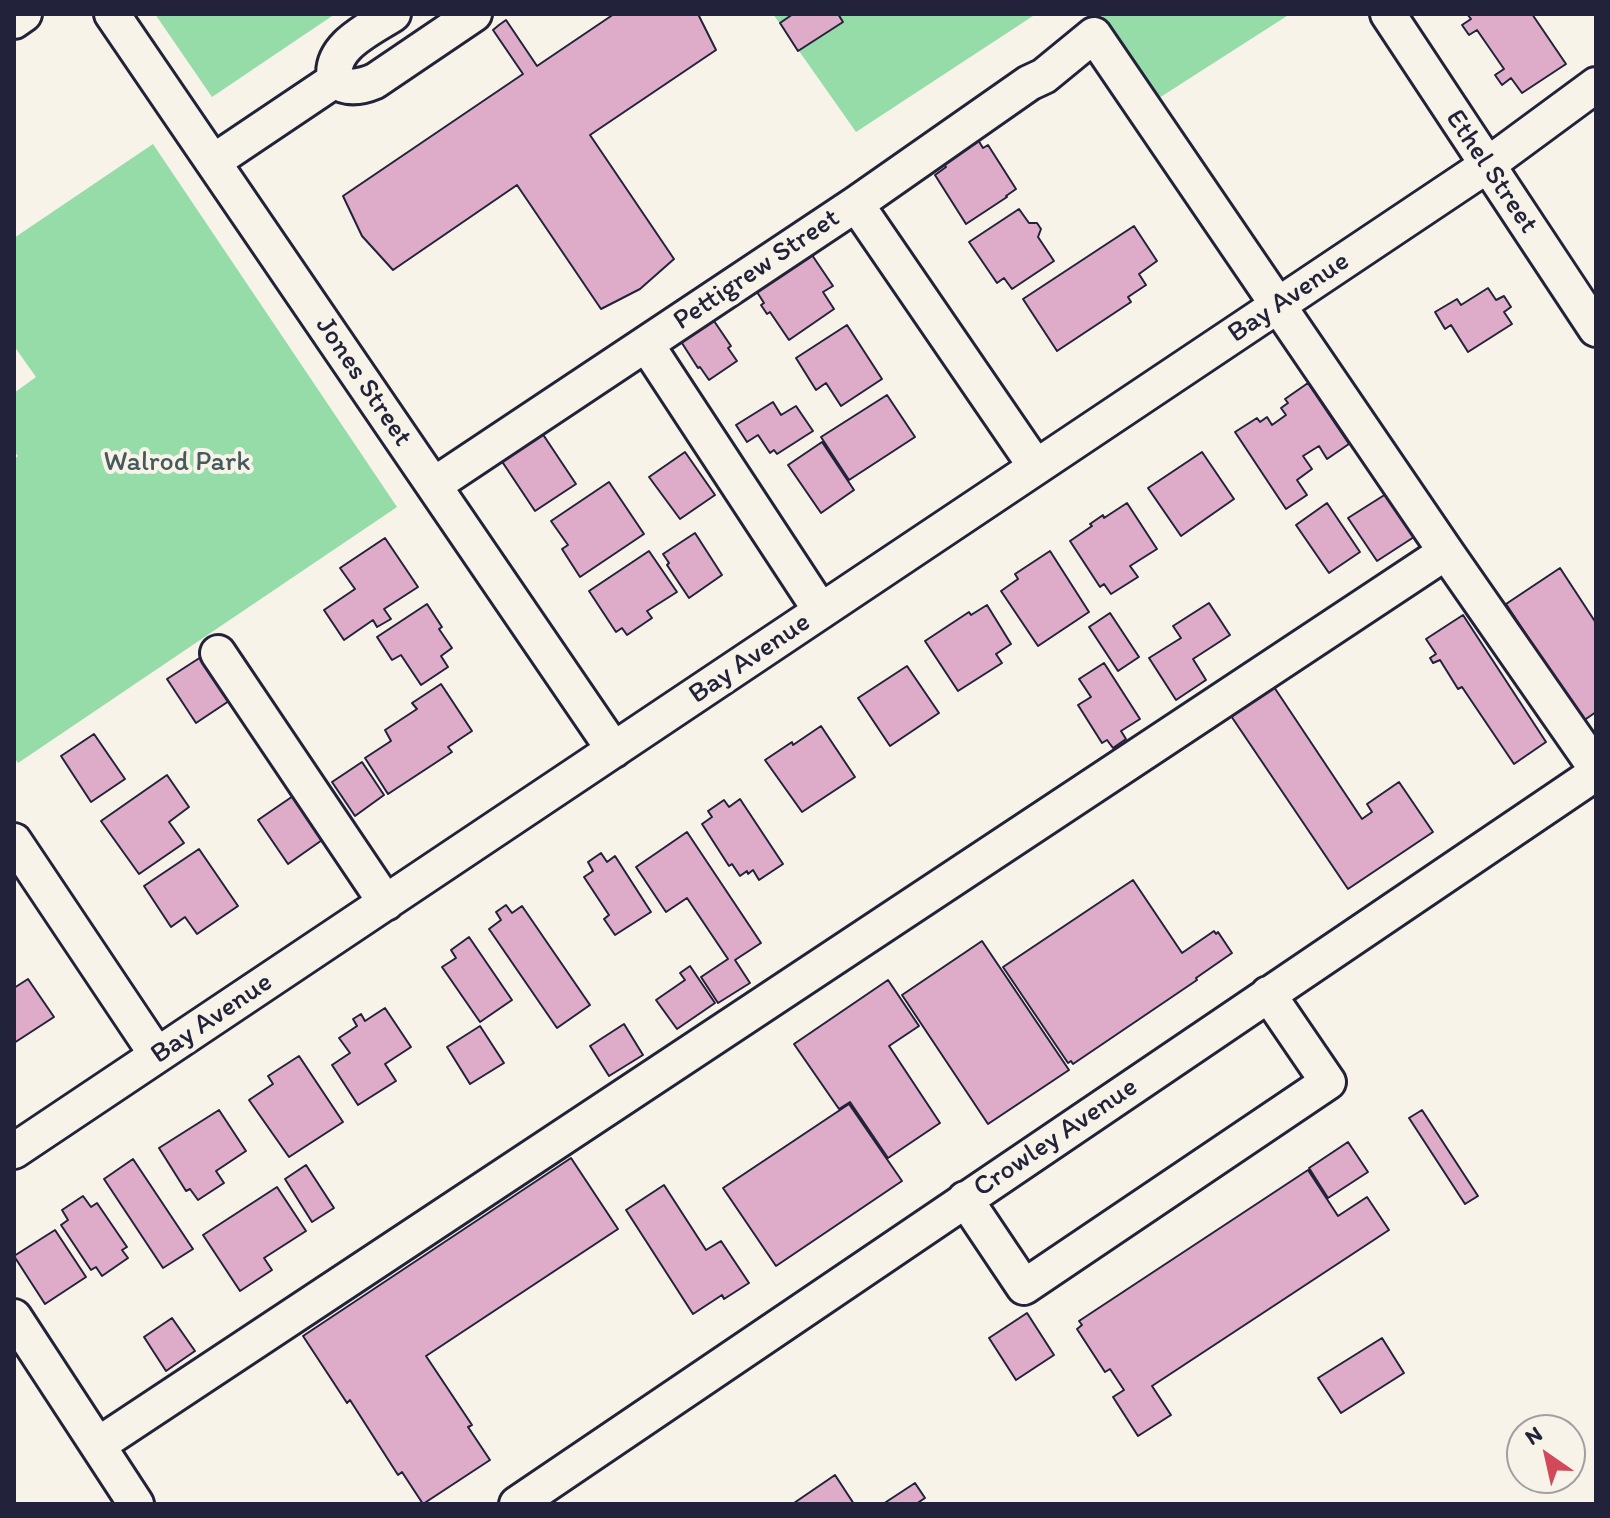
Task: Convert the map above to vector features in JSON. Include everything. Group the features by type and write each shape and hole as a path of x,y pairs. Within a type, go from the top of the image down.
{"street":[{"path":"14,21 24,14"},
{"name":"Jones Street","path":"112,14 614,750"},
{"path":"393,14 340,51 333,72 335,80 342,85 355,87 375,81 474,14"},
{"name":"Ethel Street","path":"1388,14 1596,329"},
{"path":"856,204 1029,83 1044,76 1094,35 1596,770"},
{"path":"213,162 335,80"},
{"name":"Bay Avenue","path":"14,1151 1486,166 1596,85"},
{"name":"Pettigrew Street","path":"434,485 856,204 1036,467"},
{"path":"646,344 821,611"},
{"path":"98,1445 1446,552"},
{"path":"218,653 386,903"},
{"name":"Crowley Avenue","path":"517,1504 1596,770"},
{"path":"14,841 157,1055"},
{"path":"965,1199 1024,1287 1328,1082 1268,994"},
{"path":"14,1317 136,1504"}],"green space":[{"path":"155,14 335,14 212,97"},
{"path":"773,14 1036,14 856,132"},
{"path":"1101,14 1290,14 1159,98"},
{"name":"Walrod Park","path":"153,144 397,507 18,763 14,757 14,459 18,456 14,451 14,393 36,377 14,346 14,238"}],"building":[{"path":"614,14 698,14 716,50 590,135 674,259 640,289 601,309 517,185 393,270 362,236 343,196 523,74 493,30 506,20 537,66"},
{"path":"793,14 838,14 843,22 798,51 780,23"},
{"path":"1467,14 1532,14 1566,64 1522,93 1511,78 1502,85 1495,75 1504,69 1477,30 1469,35 1462,25 1471,19"},
{"path":"978,140 983,148 988,145 1016,189 966,224 935,175 946,167 943,163"},
{"path":"1019,209 1029,223 1037,223 1041,229 1038,237 1054,261 1012,289 1004,278 997,283 969,242"},
{"path":"1134,226 1157,261 1139,274 1146,285 1128,297 1131,302 1057,351 1023,299"},
{"path":"812,255 833,286 823,292 834,309 789,340 770,312 767,314 761,305 764,303 757,292"},
{"path":"1488,288 1496,300 1504,296 1511,307 1504,312 1512,324 1468,352 1451,325 1445,329 1435,312 1457,299 1461,305"},
{"path":"712,318 737,361 709,380 680,340"},
{"path":"847,325 882,379 841,406 826,383 816,390 796,358"},
{"path":"1308,383 1349,444 1327,459 1319,446 1303,456 1312,469 1297,480 1307,495 1286,509 1235,432 1257,418 1260,422 1267,417 1272,425 1286,415 1281,408 1288,403 1285,399"},
{"path":"887,395 915,437 849,480 821,437"},
{"path":"773,402 781,415 796,406 813,431 777,454 774,450 770,453 758,435 747,442 736,425"},
{"path":"542,433 576,484 535,511 501,460"},
{"path":"822,442 854,490 821,513 788,465"},
{"path":"685,452 715,495 680,519 649,477"},
{"path":"1202,452 1234,499 1181,536 1148,488"},
{"path":"609,482 644,534 580,577 562,549 568,545 551,521"},
{"path":"1386,494 1414,537 1377,561 1348,518"},
{"path":"1127,503 1157,549 1130,566 1138,577 1111,594 1104,584 1100,587 1070,541 1103,515 1104,518"},
{"path":"1327,503 1360,552 1329,573 1296,525"},
{"path":"695,533 722,575 689,598 663,554"},
{"path":"385,538 418,587 384,609 391,619 377,627 373,620 344,640 324,610 355,589 340,568"},
{"path":"649,551 677,592 647,611 652,618 627,635 622,628 616,632 589,591"},
{"path":"1050,551 1089,612 1038,646 1001,591 1018,579 1015,574"},
{"path":"1560,568 1596,623 1596,712 1583,721 1506,604"},
{"path":"1209,603 1230,635 1193,659 1206,680 1176,700 1149,658 1181,638 1173,626"},
{"path":"427,604 452,648 441,656 448,667 421,685 401,655 392,660 377,637"},
{"path":"987,605 1011,644 996,654 1002,663 958,691 925,641 969,612 971,615"},
{"path":"1110,613 1139,657 1118,671 1089,627"},
{"path":"1463,615 1546,742 1514,764 1462,687 1458,689 1440,660 1433,663 1430,658 1436,654 1426,639"},
{"path":"201,657 229,701 196,723 167,679"},
{"path":"1104,663 1140,719 1121,731 1126,739 1113,748 1107,740 1102,743 1078,705 1091,697 1079,679"},
{"path":"907,666 939,713 890,746 858,698"},
{"path":"1270,681 1362,819 1372,812 1367,804 1399,782 1433,832 1348,889 1227,710"},
{"path":"441,684 472,731 448,747 452,752 388,794 365,758 391,741 385,730 417,709 412,703"},
{"path":"821,726 855,777 802,812 765,760"},
{"path":"94,734 125,779 91,802 61,756"},
{"path":"362,762 384,795 355,816 332,782"},
{"path":"167,775 189,807 169,822 184,843 139,874 101,821"},
{"path":"296,794 325,838 288,864 258,820"},
{"path":"740,799 783,864 759,880 753,870 740,876 732,864 729,866 702,824 712,817 708,811 724,800 729,807"},
{"path":"687,832 761,943 735,960 750,983 718,1003 701,977 728,959 687,898 666,912 636,867"},
{"path":"199,849 238,906 197,934 185,917 171,927 144,886"},
{"path":"601,853 607,862 615,856 651,912 615,935 604,919 609,915 584,877 593,871 588,862"},
{"path":"1133,880 1182,953 1214,931 1216,934 1218,932 1232,953 1073,1064 1071,1061 1068,1063 1003,967"},
{"path":"506,905 512,913 522,906 590,1005 557,1028 489,929 501,920 496,912"},
{"path":"469,937 512,1000 480,1022 442,967 456,958 451,950"},
{"path":"982,941 1069,1070 988,1124 902,995"},
{"path":"690,966 715,1003 677,1029 656,1000 685,980 680,973"},
{"path":"28,979 54,1017 14,1043 14,988"},
{"path":"888,980 919,1026 889,1046 940,1123 888,1158 850,1102 839,1109 794,1044"},
{"path":"385,1008 411,1047 385,1064 396,1081 358,1105 332,1065 350,1053 339,1038 357,1026 353,1019 361,1014 365,1021"},
{"path":"624,1024 643,1055 609,1076 590,1046"},
{"path":"480,1026 504,1063 470,1084 447,1047"},
{"path":"299,1056 343,1122 289,1157 249,1100 273,1084 268,1076"},
{"path":"849,1104 902,1181 776,1266 723,1188"},
{"path":"219,1110 246,1151 216,1171 224,1183 198,1200 190,1189 186,1191 159,1148"},
{"path":"1422,1110 1478,1196 1465,1204 1409,1118"},
{"path":"1348,1142 1368,1172 1328,1198 1309,1168"},
{"path":"571,1158 618,1229 426,1356 472,1425 468,1427 490,1460 423,1504 402,1472 398,1475 350,1400 347,1403 303,1336"},
{"path":"133,1159 193,1249 163,1268 104,1179"},
{"path":"306,1165 334,1208 312,1222 285,1179"},
{"path":"1308,1170 1338,1216 1367,1197 1389,1230 1152,1386 1171,1415 1138,1436 1113,1397 1124,1390 1110,1369 1105,1372 1077,1329 1082,1325 1079,1321"},
{"path":"664,1185 706,1250 721,1241 749,1283 724,1299 722,1295 693,1314 626,1210"},
{"path":"277,1187 306,1231 264,1258 272,1270 240,1291 203,1235"},
{"path":"83,1196 91,1207 97,1203 127,1247 122,1250 128,1258 102,1276 96,1267 91,1270 61,1225 68,1220 62,1210"},
{"path":"55,1230 86,1277 45,1304 14,1256"},
{"path":"1027,1313 1054,1355 1016,1380 989,1338"},
{"path":"172,1318 195,1351 166,1371 144,1337"},
{"path":"1382,1338 1404,1373 1341,1413 1318,1378"},
{"path":"835,1475 854,1504 794,1504 794,1503"},
{"path":"915,1483 925,1498 916,1504 883,1504"}]}
